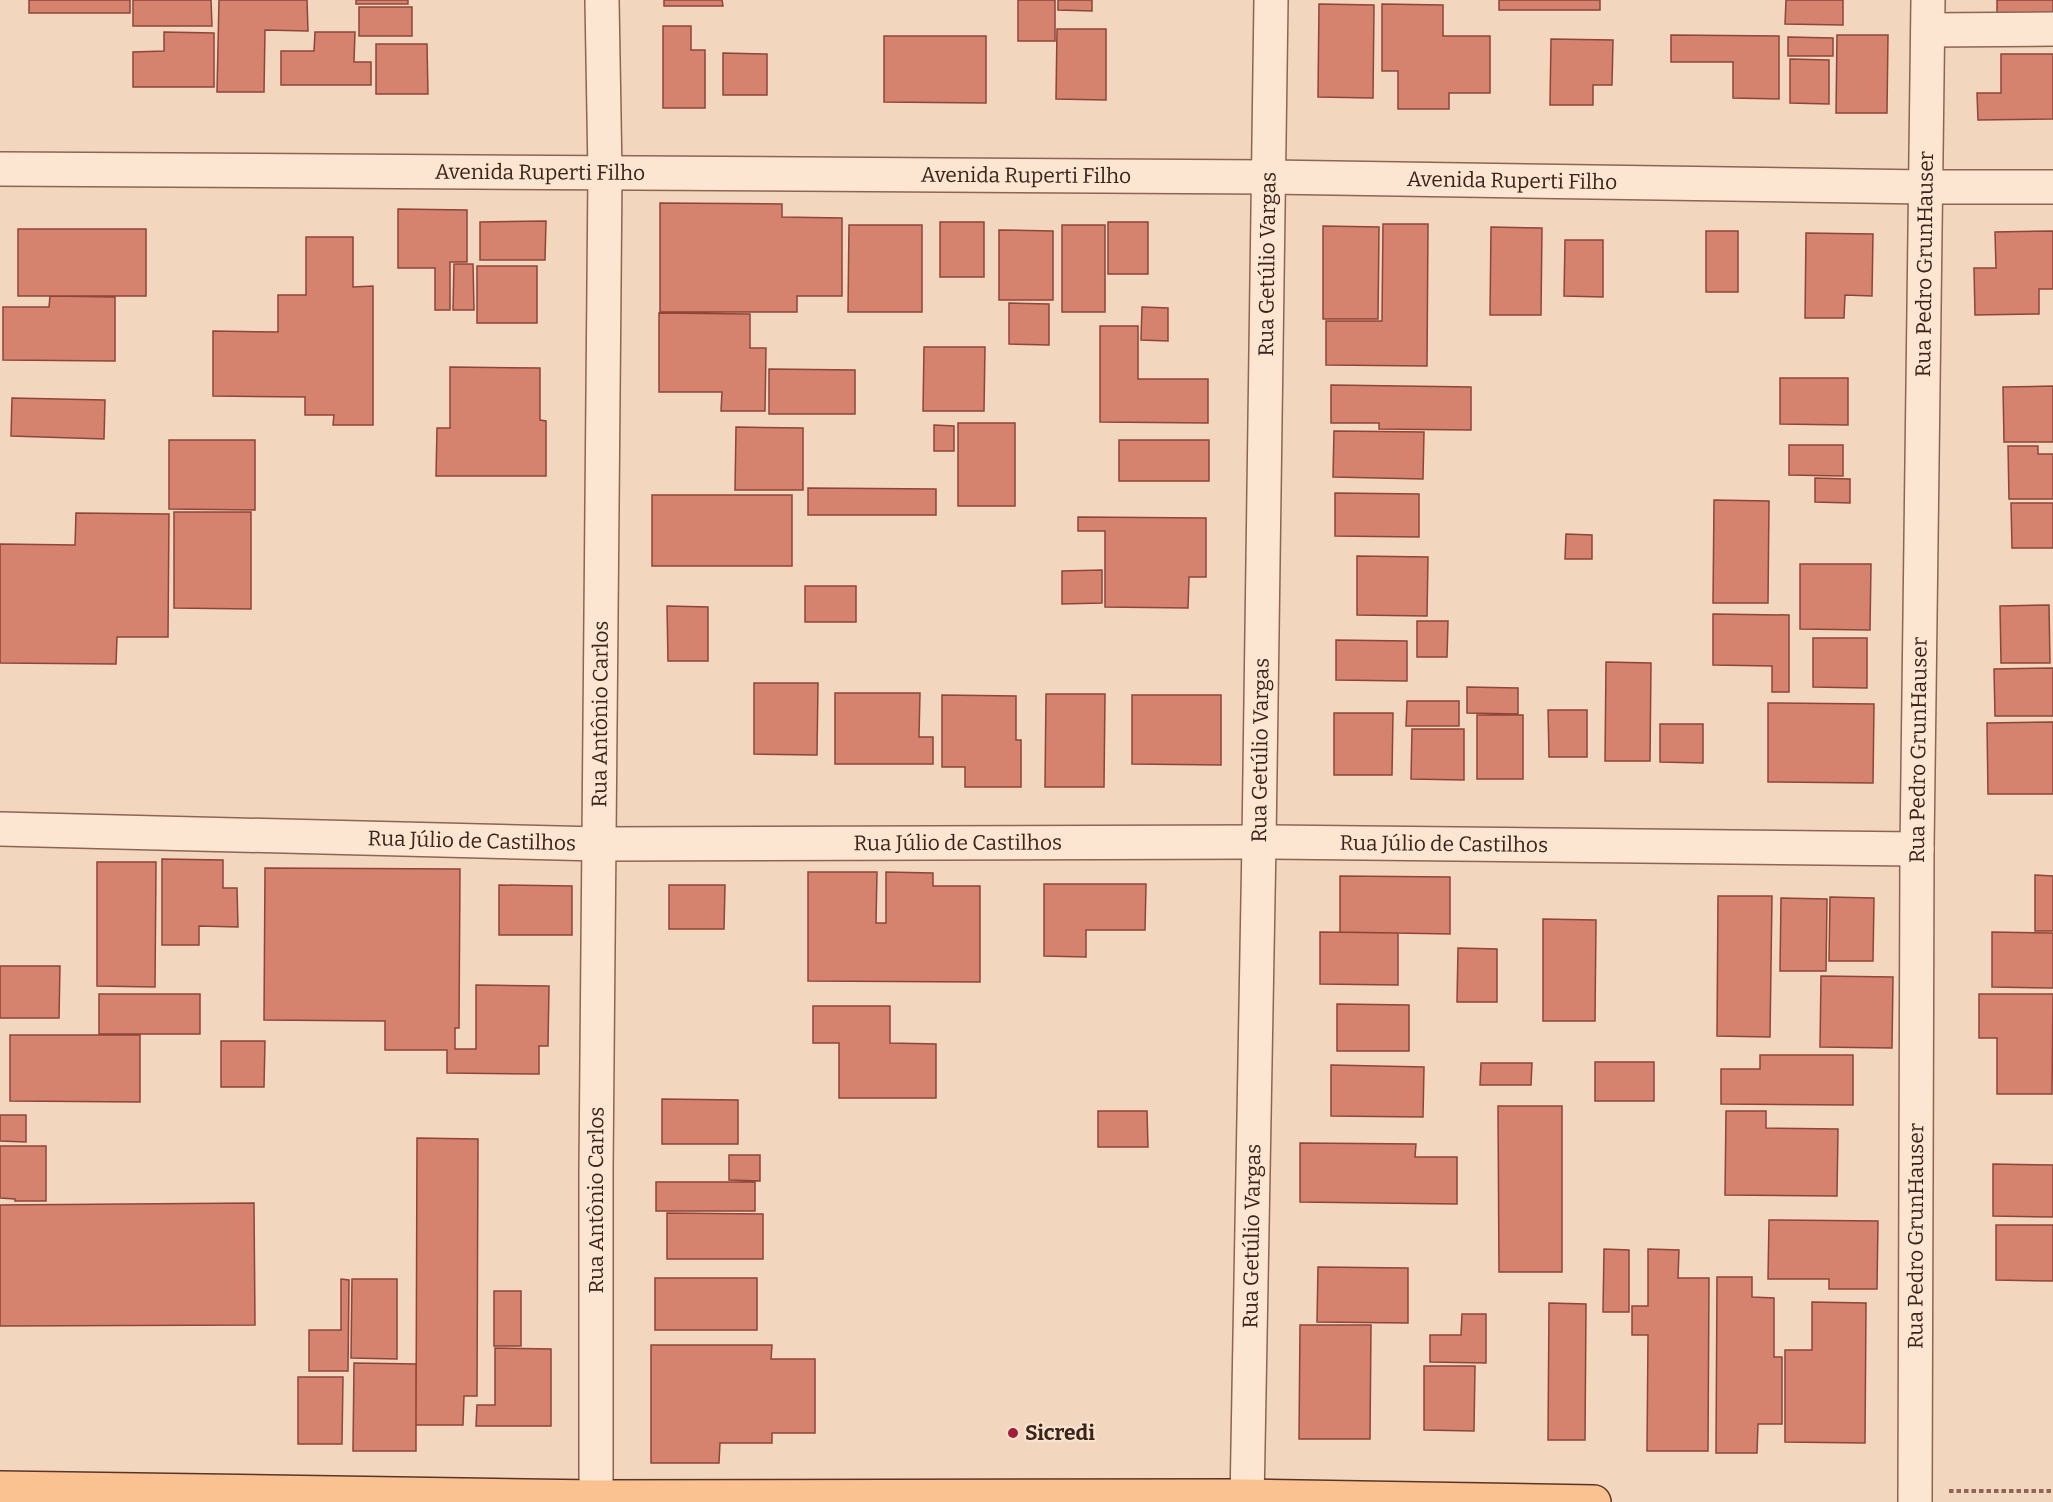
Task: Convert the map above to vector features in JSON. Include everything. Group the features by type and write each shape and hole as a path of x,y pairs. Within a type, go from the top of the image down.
{"main road":[{"path":"0,1488 596,1500 1247,1499 1594,1502"}],"street":[{"name":"Rua Antônio Carlos","path":"596,1500 596,1169 605,174 602,0"},
{"name":"Rua Getúlio Vargas","path":"1247,1499 1260,842 1270,0"},
{"path":"1928,15 2053,29"},
{"name":"Rua Pedro GrunHauser","path":"1915,1497 1917,849 1928,15"},
{"name":"Avenida Ruperti Filho","path":"0,169 1268,177 2053,188"},
{"name":"Rua Júlio de Castilhos","path":"0,829 599,844 1260,842 1917,849"}],"path":[{"path":"1915,1497 2053,1491"}],"building":[{"path":"29,0 130,0 130,13 29,13"},
{"path":"133,0 211,0 212,26 133,26"},
{"path":"219,0 307,0 308,31 265,30 264,92 217,92"},
{"path":"356,0 408,0 408,4 356,4"},
{"path":"664,0 722,0 723,6 664,6"},
{"path":"1018,0 1055,0 1055,41 1018,41"},
{"path":"1058,0 1092,0 1092,11 1058,10"},
{"path":"1499,0 1600,0 1600,10 1499,10"},
{"path":"1786,0 1843,0 1843,25 1785,24"},
{"path":"1997,0 2053,0 2053,14 1997,14"},
{"path":"1319,4 1374,5 1373,98 1318,97"},
{"path":"1382,4 1443,5 1443,36 1490,36 1490,93 1449,93 1449,109 1398,109 1398,71 1382,71"},
{"path":"359,7 412,7 412,36 359,36"},
{"path":"663,26 691,26 691,50 705,50 705,108 663,108"},
{"path":"1057,29 1106,29 1106,100 1056,99"},
{"path":"164,32 214,33 214,87 133,87 133,52 164,51"},
{"path":"315,32 355,32 354,62 371,62 371,85 281,85 281,51 314,51"},
{"path":"1671,35 1779,36 1779,99 1733,98 1733,62 1671,62"},
{"path":"1837,35 1888,35 1887,113 1836,113"},
{"path":"884,36 986,36 986,103 884,102"},
{"path":"1788,37 1833,38 1833,56 1788,56"},
{"path":"1551,39 1613,40 1612,85 1593,85 1593,105 1550,105"},
{"path":"376,44 427,44 428,94 376,94"},
{"path":"723,53 767,54 767,95 723,95"},
{"path":"2001,54 2053,54 2053,119 1978,120 1977,93 2001,93"},
{"path":"1790,59 1829,60 1829,104 1790,103"},
{"path":"660,203 782,204 782,217 842,218 842,296 797,296 797,312 660,312"},
{"path":"398,209 467,210 467,262 450,262 450,310 435,310 435,268 398,268"},
{"path":"546,221 545,260 480,260 480,222"},
{"path":"940,222 984,222 984,277 940,277"},
{"path":"1108,222 1148,222 1148,274 1108,274"},
{"path":"1383,224 1428,224 1427,366 1326,365 1326,321 1382,321"},
{"path":"849,225 922,225 922,312 848,312"},
{"path":"1062,225 1105,225 1105,312 1062,312"},
{"path":"1323,226 1379,227 1378,319 1323,319"},
{"path":"1491,227 1542,228 1541,315 1490,315"},
{"path":"18,229 146,229 146,296 18,296"},
{"path":"999,230 1053,231 1053,300 999,300"},
{"path":"1706,231 1738,231 1738,292 1706,292"},
{"path":"2053,231 2053,289 2039,289 2039,314 1975,315 1974,268 1996,268 1995,232"},
{"path":"1806,233 1873,234 1872,296 1845,295 1844,318 1805,318"},
{"path":"306,237 353,237 353,287 373,286 373,425 333,425 334,415 305,415 305,397 213,396 213,331 278,332 278,295 306,295"},
{"path":"1565,240 1603,240 1603,297 1564,296"},
{"path":"454,264 473,264 474,310 453,310"},
{"path":"477,266 537,266 537,323 477,323"},
{"path":"50,296 115,297 115,361 3,360 3,307 49,307"},
{"path":"1009,303 1049,304 1049,345 1009,344"},
{"path":"1142,307 1168,308 1168,341 1141,340"},
{"path":"659,313 750,314 750,348 766,348 765,411 721,411 722,392 659,392"},
{"path":"1100,326 1138,326 1138,379 1208,379 1208,423 1100,422"},
{"path":"924,347 985,347 984,411 923,411"},
{"path":"450,367 540,368 540,420 546,421 546,476 436,476 437,428 450,428"},
{"path":"769,369 855,370 855,414 769,414"},
{"path":"1780,378 1848,378 1848,425 1780,424"},
{"path":"1331,385 1471,387 1471,430 1379,429 1379,423 1331,423"},
{"path":"2053,386 2053,442 2004,442 2003,387"},
{"path":"12,398 105,400 104,439 11,436"},
{"path":"958,423 1015,423 1015,506 958,506"},
{"path":"934,425 954,426 954,451 934,451"},
{"path":"736,427 803,428 803,490 735,490"},
{"path":"1334,431 1424,432 1423,479 1333,477"},
{"path":"169,440 255,440 255,510 169,509"},
{"path":"1119,440 1209,440 1209,481 1119,481"},
{"path":"1789,445 1843,445 1843,476 1789,475"},
{"path":"2008,446 2038,446 2038,454 2053,454 2053,499 2009,499"},
{"path":"1815,478 1850,479 1850,503 1815,502"},
{"path":"808,488 936,489 936,515 808,515"},
{"path":"1335,493 1419,494 1419,537 1335,536"},
{"path":"652,495 792,495 792,566 652,566"},
{"path":"1714,500 1769,501 1768,603 1713,603"},
{"path":"2011,503 2053,503 2053,548 2012,548"},
{"path":"174,512 251,512 251,609 174,608"},
{"path":"76,513 169,514 168,637 117,637 116,664 0,663 0,544 75,545"},
{"path":"1078,517 1206,518 1206,577 1189,577 1188,608 1105,607 1105,531 1078,531"},
{"path":"1566,534 1592,535 1592,559 1565,559"},
{"path":"1357,556 1428,557 1427,616 1357,615"},
{"path":"1800,564 1871,564 1870,630 1800,629"},
{"path":"1102,570 1102,603 1062,604 1062,571"},
{"path":"805,586 856,586 856,622 805,622"},
{"path":"2049,605 2050,663 2001,663 2000,606"},
{"path":"667,606 708,607 708,661 668,661"},
{"path":"1713,614 1789,615 1789,692 1772,692 1772,666 1713,665"},
{"path":"1417,621 1448,621 1447,657 1417,657"},
{"path":"1813,638 1867,638 1867,688 1813,687"},
{"path":"1336,640 1407,641 1407,681 1336,680"},
{"path":"1606,662 1651,663 1650,761 1605,761"},
{"path":"2053,668 2053,716 1995,716 1994,669"},
{"path":"754,683 818,683 817,755 754,754"},
{"path":"1467,687 1518,688 1518,714 1467,713"},
{"path":"835,693 920,693 919,737 933,737 933,764 835,764"},
{"path":"1046,694 1105,694 1104,787 1045,787"},
{"path":"942,695 1016,696 1016,740 1021,740 1021,787 965,787 965,767 942,767"},
{"path":"1132,695 1221,695 1221,765 1132,764"},
{"path":"1407,701 1459,701 1459,726 1406,726"},
{"path":"1768,703 1874,704 1873,783 1768,782"},
{"path":"1548,710 1587,710 1587,757 1549,757"},
{"path":"1334,713 1393,713 1392,775 1334,775"},
{"path":"1477,715 1523,715 1523,779 1477,779"},
{"path":"2053,722 2053,794 1988,794 1987,723"},
{"path":"1660,724 1703,724 1703,763 1660,762"},
{"path":"1412,729 1464,729 1464,780 1411,779"},
{"path":"162,859 223,860 223,888 237,888 238,927 199,926 199,945 162,945"},
{"path":"97,862 156,862 155,987 97,986"},
{"path":"265,868 460,869 459,1028 455,1028 455,1049 476,1049 476,985 549,986 548,1046 539,1046 539,1074 447,1073 447,1050 385,1050 385,1021 264,1020"},
{"path":"808,872 877,872 876,923 886,923 886,872 933,873 933,886 980,886 980,982 808,981"},
{"path":"2035,875 2053,876 2053,931 2035,931"},
{"path":"1340,876 1450,877 1450,934 1340,932"},
{"path":"1044,884 1146,884 1145,930 1086,930 1086,957 1044,956"},
{"path":"499,885 572,886 572,935 499,935"},
{"path":"669,885 725,885 724,929 669,929"},
{"path":"1718,896 1772,896 1770,1037 1717,1036"},
{"path":"1830,897 1874,898 1873,961 1829,961"},
{"path":"1781,898 1827,899 1826,971 1780,971"},
{"path":"1543,919 1596,920 1595,1021 1543,1021"},
{"path":"1320,932 1398,933 1398,985 1320,984"},
{"path":"1992,932 2053,933 2053,988 1992,987"},
{"path":"1458,948 1497,949 1497,1002 1457,1002"},
{"path":"0,966 60,966 59,1018 0,1018"},
{"path":"1821,976 1893,977 1892,1048 1820,1047"},
{"path":"99,994 200,994 200,1034 99,1034"},
{"path":"1979,994 2053,994 2052,1094 1997,1094 1997,1038 1979,1038"},
{"path":"1337,1004 1409,1005 1409,1051 1337,1051"},
{"path":"813,1006 890,1006 890,1043 936,1044 936,1098 839,1098 839,1043 813,1043"},
{"path":"10,1035 140,1035 140,1102 10,1101"},
{"path":"221,1041 265,1041 264,1087 221,1087"},
{"path":"1760,1055 1853,1055 1853,1105 1721,1104 1721,1069 1760,1069"},
{"path":"1595,1062 1654,1062 1654,1101 1595,1101"},
{"path":"1481,1063 1532,1063 1531,1085 1480,1085"},
{"path":"1331,1065 1424,1067 1423,1117 1331,1116"},
{"path":"662,1099 738,1100 738,1144 662,1144"},
{"path":"1498,1106 1562,1106 1562,1272 1499,1272"},
{"path":"1098,1111 1147,1111 1148,1147 1098,1147"},
{"path":"1726,1111 1766,1111 1766,1128 1838,1129 1837,1196 1725,1195"},
{"path":"0,1115 26,1115 26,1142 0,1141"},
{"path":"417,1138 478,1139 477,1396 464,1396 463,1425 416,1425"},
{"path":"1300,1143 1416,1144 1415,1157 1457,1157 1457,1204 1300,1202"},
{"path":"0,1146 46,1146 46,1201 15,1201 15,1199 0,1198"},
{"path":"729,1155 760,1155 760,1181 729,1180"},
{"path":"1993,1164 2053,1165 2053,1217 1993,1216"},
{"path":"656,1182 755,1182 755,1211 656,1211"},
{"path":"254,1203 255,1325 0,1326 0,1205"},
{"path":"667,1213 763,1214 763,1259 667,1259"},
{"path":"1769,1220 1878,1221 1877,1289 1829,1289 1829,1279 1768,1279"},
{"path":"1996,1225 2053,1225 2053,1281 1996,1280"},
{"path":"1604,1249 1629,1250 1629,1312 1603,1312"},
{"path":"1648,1249 1679,1250 1678,1278 1709,1278 1708,1451 1647,1451 1648,1335 1632,1335 1632,1306 1648,1306"},
{"path":"1318,1267 1408,1268 1408,1323 1317,1322"},
{"path":"1717,1277 1752,1277 1752,1297 1774,1298 1774,1357 1782,1357 1782,1424 1758,1424 1757,1453 1716,1453"},
{"path":"655,1278 757,1278 757,1330 655,1330"},
{"path":"341,1279 349,1280 348,1371 309,1371 309,1330 341,1330"},
{"path":"352,1279 397,1279 397,1359 351,1358"},
{"path":"494,1291 521,1291 521,1346 494,1346"},
{"path":"1812,1302 1866,1303 1865,1443 1785,1442 1785,1350 1812,1350"},
{"path":"1549,1303 1586,1304 1585,1440 1548,1440"},
{"path":"1462,1314 1486,1314 1486,1363 1430,1362 1430,1335 1461,1335"},
{"path":"1300,1325 1371,1325 1370,1439 1299,1439"},
{"path":"651,1345 772,1345 771,1359 815,1359 815,1433 772,1433 772,1443 720,1443 719,1463 651,1463"},
{"path":"495,1348 551,1349 551,1426 476,1426 477,1405 495,1405"},
{"path":"354,1363 416,1364 416,1451 353,1451"},
{"path":"1424,1366 1475,1366 1474,1431 1424,1430"},
{"path":"298,1377 343,1377 342,1444 298,1444"}],"place":[{"name":"Sicredi","path":"1013,1433"}]}
